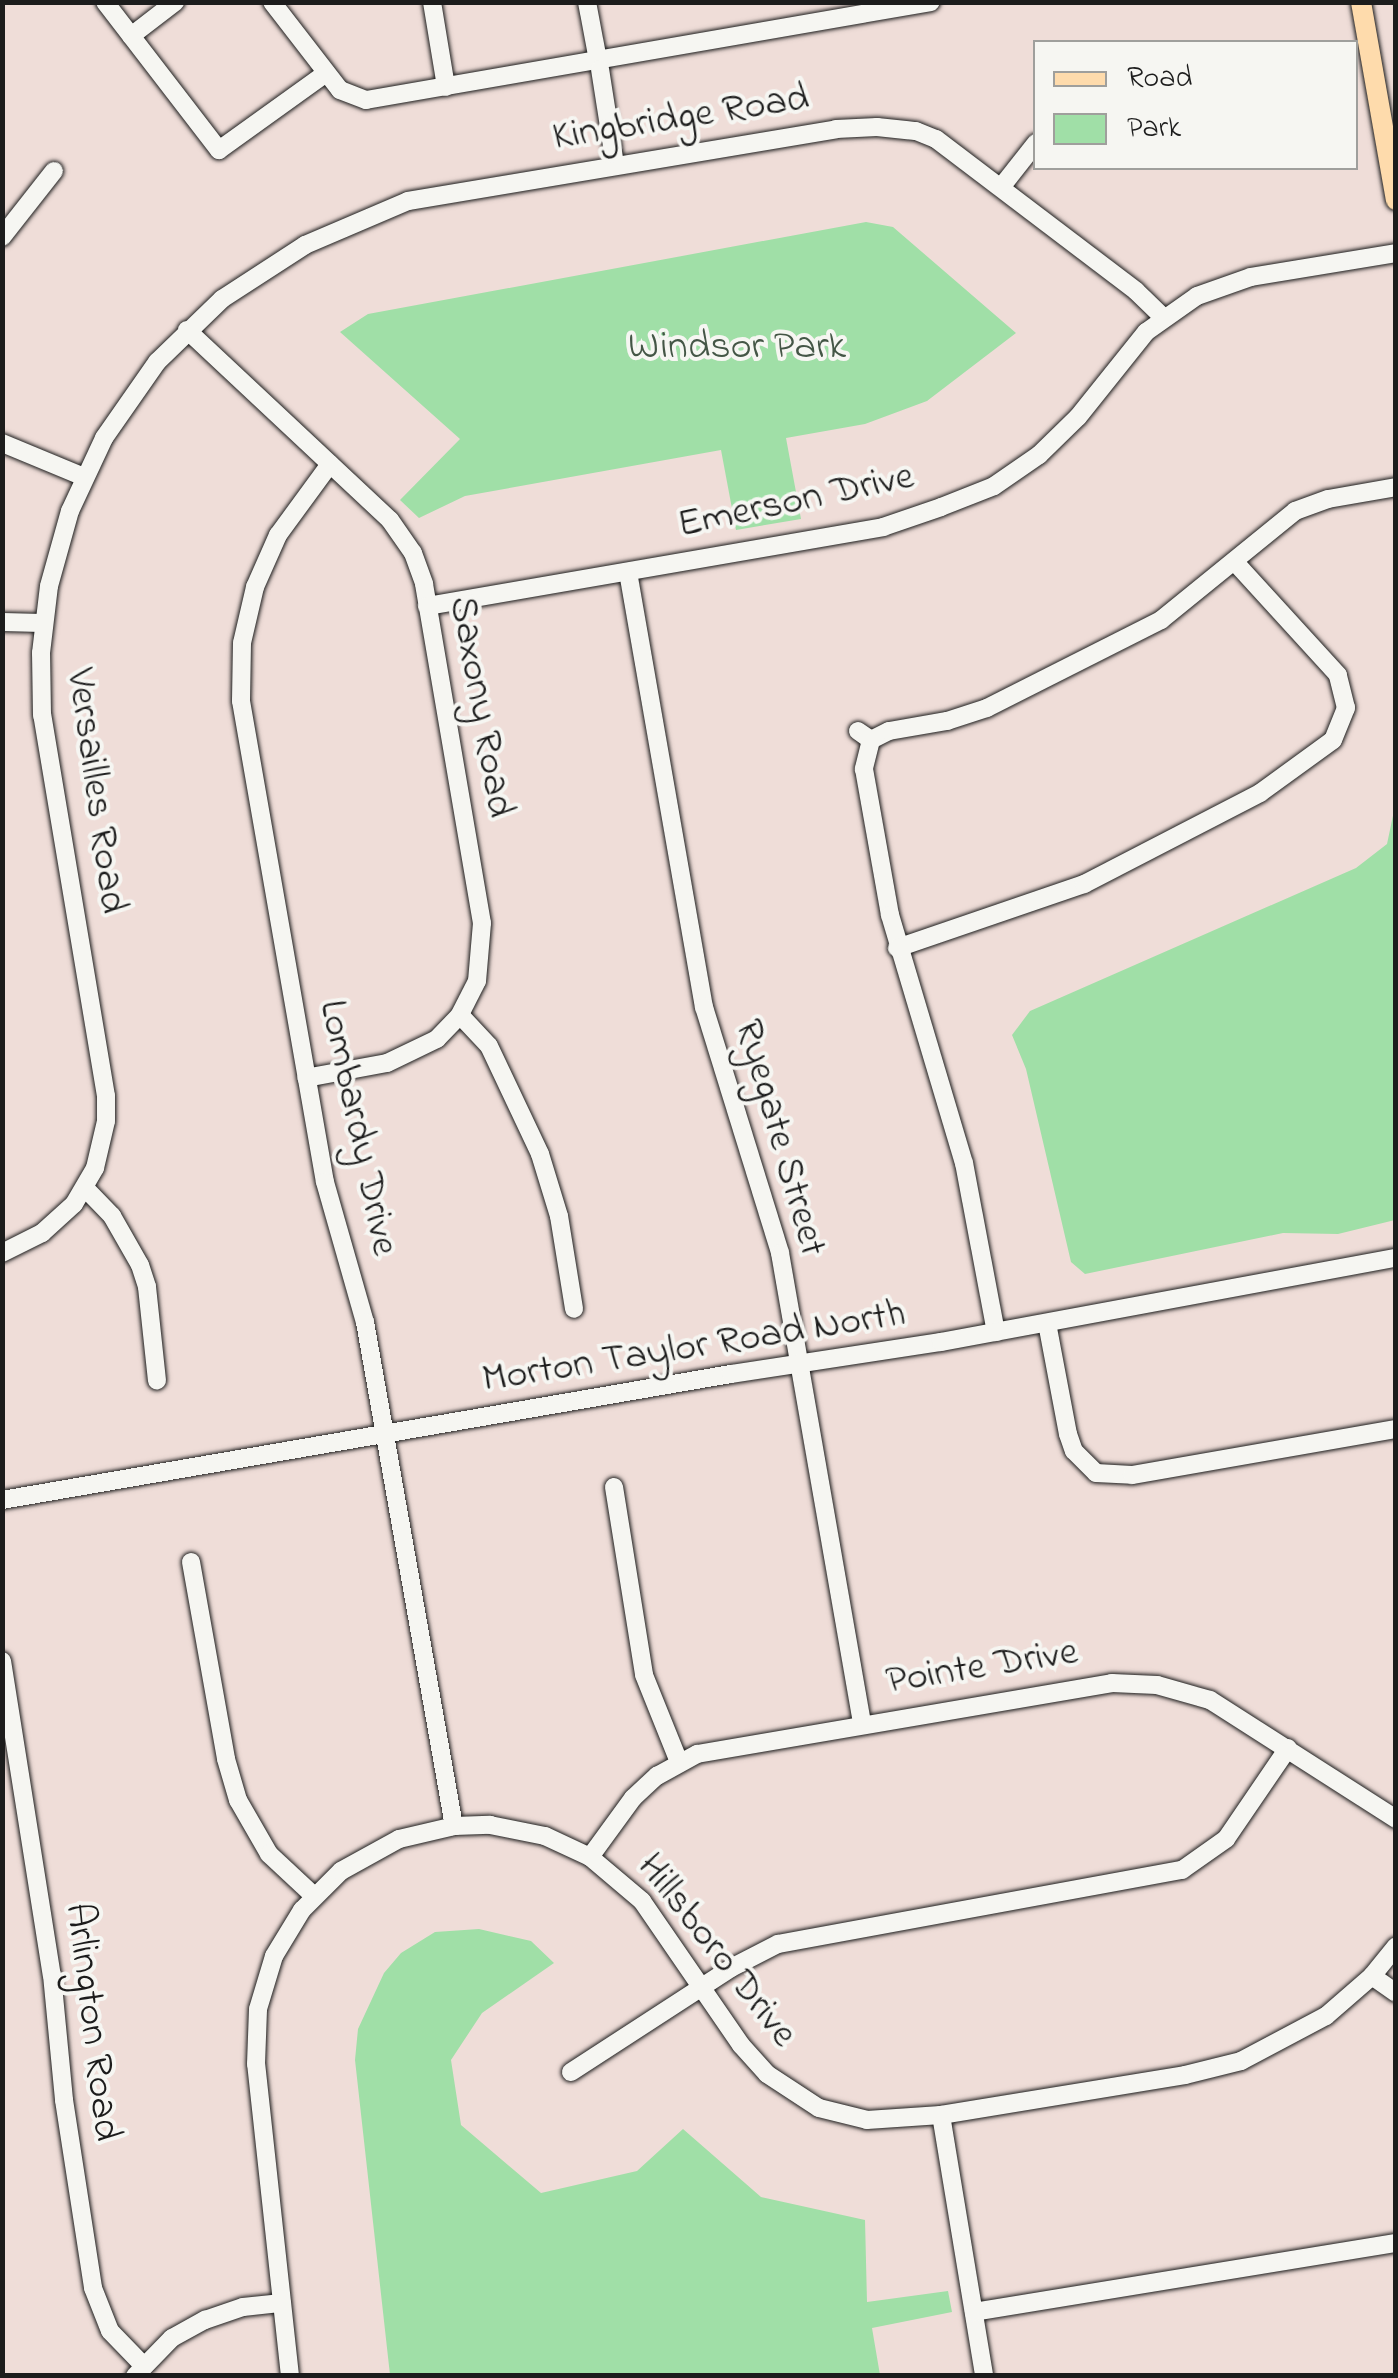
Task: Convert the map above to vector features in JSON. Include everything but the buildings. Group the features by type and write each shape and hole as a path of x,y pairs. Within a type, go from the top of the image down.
{"main road":[{"path":"1360,2 1396,200"}],"street":[{"path":"105,2 219,150 326,72"},
{"path":"131,36 175,2"},
{"path":"272,2 347,94 366,100 599,64 859,8 931,2"},
{"path":"432,2 446,87"},
{"path":"588,2 615,164"},
{"name":"Kingbridge Road","path":"186,330 242,284 305,245 408,201 836,129 878,127 916,131 936,140 1002,186 1163,317"},
{"path":"1002,186 1033,146"},
{"path":"2,237 54,171"},
{"name":"Emerson Drive","path":"428,606 883,527 994,486 1056,440 1133,346 1163,317 1197,296 1238,280 1396,253"},
{"name":"Saxony Road","path":"186,330 403,537 418,566 484,940 477,980 460,1015 437,1039 405,1058 306,1078"},
{"name":"Versailles Road","path":"2,1254 50,1226 85,1188 102,1144 106,1096 44,741 44,623 58,548 84,477 130,397 186,330"},
{"path":"2,443 84,477"},
{"name":"Lombardy Drive","path":"330,464 309,487 265,561 247,614 240,673 325,1182 365,1322 454,1826"},
{"path":"996,1332 964,1163 897,948 864,770 865,736 967,716 1020,692 1161,620 1295,511 1328,498 1396,487"},
{"path":"897,948 1084,884 1260,794 1333,740 1346,708 1338,674 1234,561"},
{"name":"Ryegate Street","path":"628,572 704,1007 776,1236 862,1724"},
{"path":"2,622 44,623"},
{"path":"460,1015 489,1046 540,1154 559,1216 574,1309"},
{"path":"85,1188 119,1225 140,1265 147,1286 157,1380"},
{"name":"Morton Taylor Road North","path":"2,1500 996,1332 1396,1258"},
{"path":"1047,1323 1068,1434 1074,1452 1096,1473 1132,1475 1396,1429"},
{"path":"614,1487 644,1675 679,1762"},
{"path":"191,1562 226,1759 238,1800 269,1854 314,1896"},
{"name":"Arlington Road","path":"2,1660 52,1975 64,2100 93,2288 110,2331 139,2370"},
{"name":"Pointe Drive","path":"590,1857 634,1798 679,1762 716,1748 1090,1685 1138,1683 1210,1700 1396,1819"},
{"path":"571,2072 754,1955 800,1937 1182,1870 1226,1838 1288,1748"},
{"name":"Hillsboro Drive","path":"290,2376 256,2028 274,1956 314,1896 376,1850 417,1833 454,1826 527,1831 590,1857 642,1901 755,2062 803,2100 867,2120 940,2115 1185,2075 1242,2061 1304,2030 1372,1976 1396,1946"},
{"path":"1372,1976 1396,1993"},
{"path":"940,2115 984,2376"},
{"path":"974,2312 1396,2242"},
{"path":"139,2370 172,2338 205,2320 243,2307 282,2303"}],"green space":[{"name":"Windsor Park","path":"866,222 893,227 1016,333 927,401 865,424 786,438 801,519 736,530 721,450 465,496 419,518 400,500 460,439 340,332 368,314"},
{"path":"1395,806 1395,1220 1338,1234 1283,1233 1085,1274 1071,1262 1026,1069 1012,1035 1030,1011 1356,868 1387,844"},
{"path":"479,1929 531,1941 554,1963 482,2013 451,2060 461,2125 541,2193 637,2171 683,2129 761,2197 865,2220 867,2302 948,2291 952,2312 872,2328 880,2375 390,2375 355,2060 358,2029 384,1973 401,1953 435,1932"}]}
